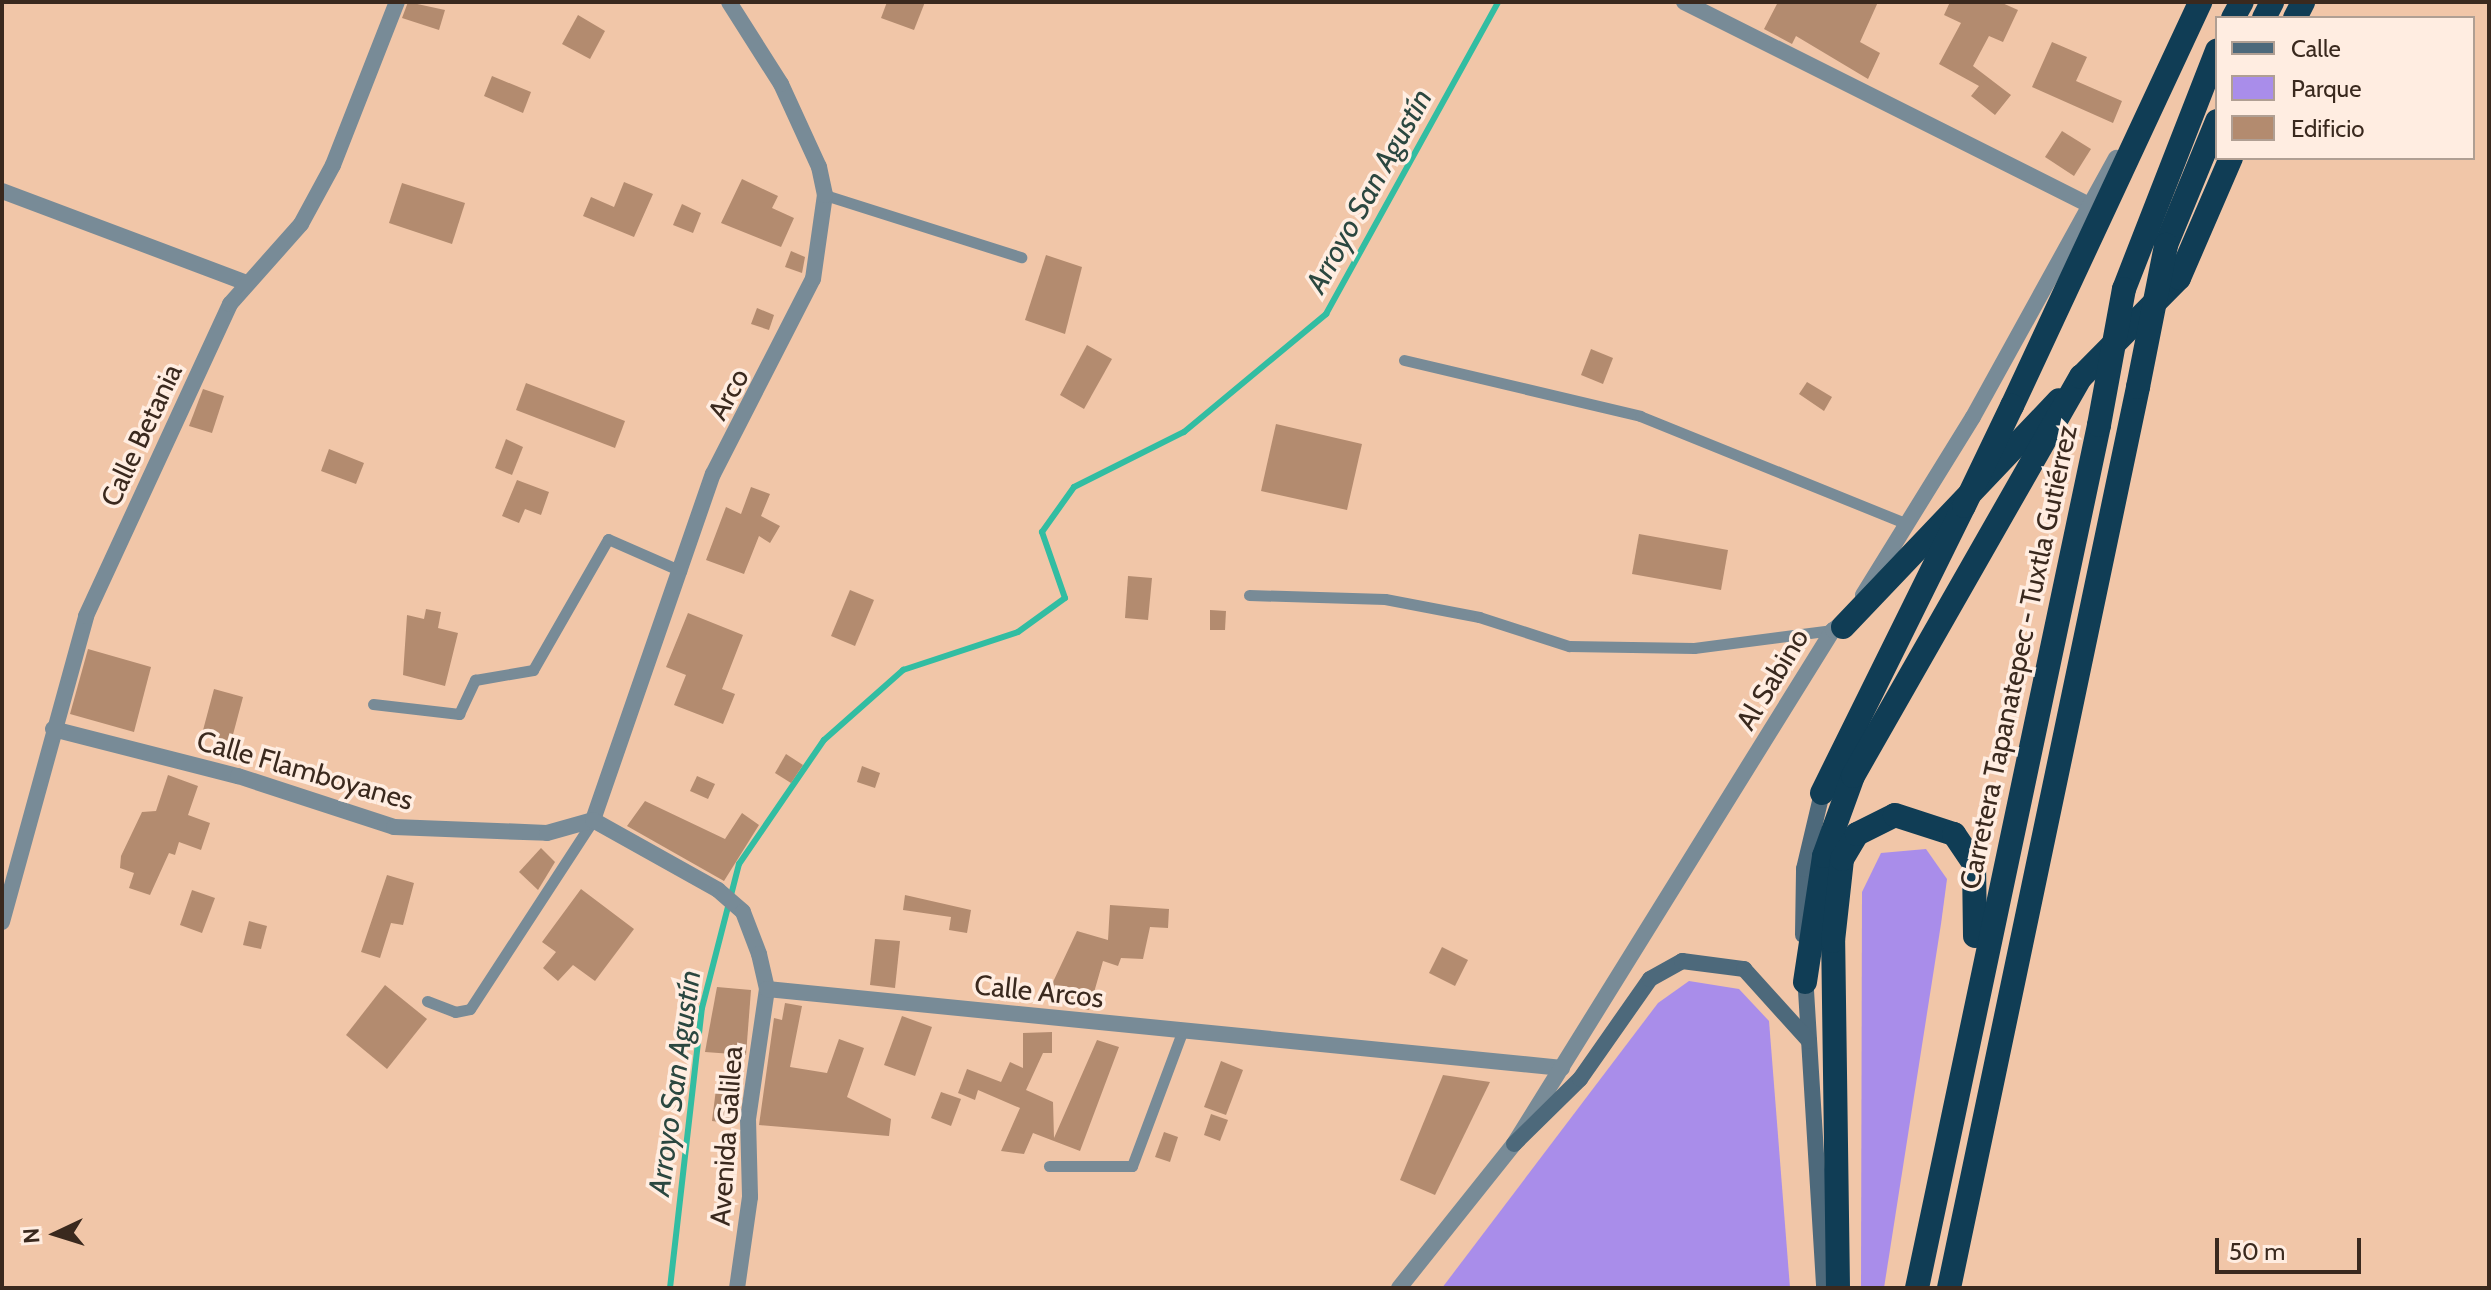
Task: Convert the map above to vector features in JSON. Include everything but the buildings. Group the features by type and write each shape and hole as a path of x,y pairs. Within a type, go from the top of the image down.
{"highway":[{"path":"1822,793 2012,406 2159,80 2200,2"},
{"name":"Carretera Tapanatepec - Tuxtla Gutiérrez","path":"1917,1288 1971,1018 2099,425 2124,289 2215,55"},
{"path":"1949,1288 2166,245 2215,126"},
{"path":"1838,628 2179,278 2230,160"},
{"path":"1805,982 1824,856 1847,789 2081,377"},
{"path":"1838,1288 1833,941 1842,859 1872,822 1895,815 1936,823 1974,864 1971,1018"}],"main road":[{"path":"1822,793 1804,869 1805,982 1824,1288"},
{"path":"1514,1144 1580,1079 1650,979 1682,961 1744,969 1809,1041"}],"street":[{"name":"Calle Betania","path":"2,922 5,890 86,616 230,304 301,224 333,165 397,2"},
{"name":"Arco","path":"593,820 713,474 813,279 825,195 810,136 729,2"},
{"path":"1684,2 1953,132 2090,205"},
{"name":"Al Sabino","path":"1399,1288 1514,1144 1838,628 1907,524 2159,80"},
{"path":"2,191 247,283"},
{"name":"Calle Flamboyanes","path":"53,729 238,776 394,827 547,833 593,820"},
{"path":"593,820 718,890 743,912 767,989"},
{"name":"Calle Arcos","path":"767,989 1562,1068"},
{"name":"Avenida Galilea","path":"737,1288 750,1197 748,1119 767,989"}],"lane":[{"path":"825,195 1021,257"},
{"path":"1404,360 1640,416 1907,524"},
{"path":"373,704 459,714 475,680 533,670 608,539 681,571"},
{"path":"1249,595 1385,599 1479,617 1569,646 1694,648 1838,628"},
{"path":"427,1001 455,1012 470,1009 593,820"},
{"path":"1049,1166 1132,1166 1182,1032"}],"green space":[{"path":"1926,849 1947,879 1941,924 1884,1288 1861,1288 1862,892 1881,853"},
{"path":"1689,981 1739,989 1769,1021 1790,1288 1442,1288 1658,1003"}],"waterway":[{"name":"Arroyo San Agustín","path":"670,1288 702,1008 739,864 824,740 903,670 1018,632 1065,598 1042,532 1074,487 1184,432 1326,314 1498,2"}]}
